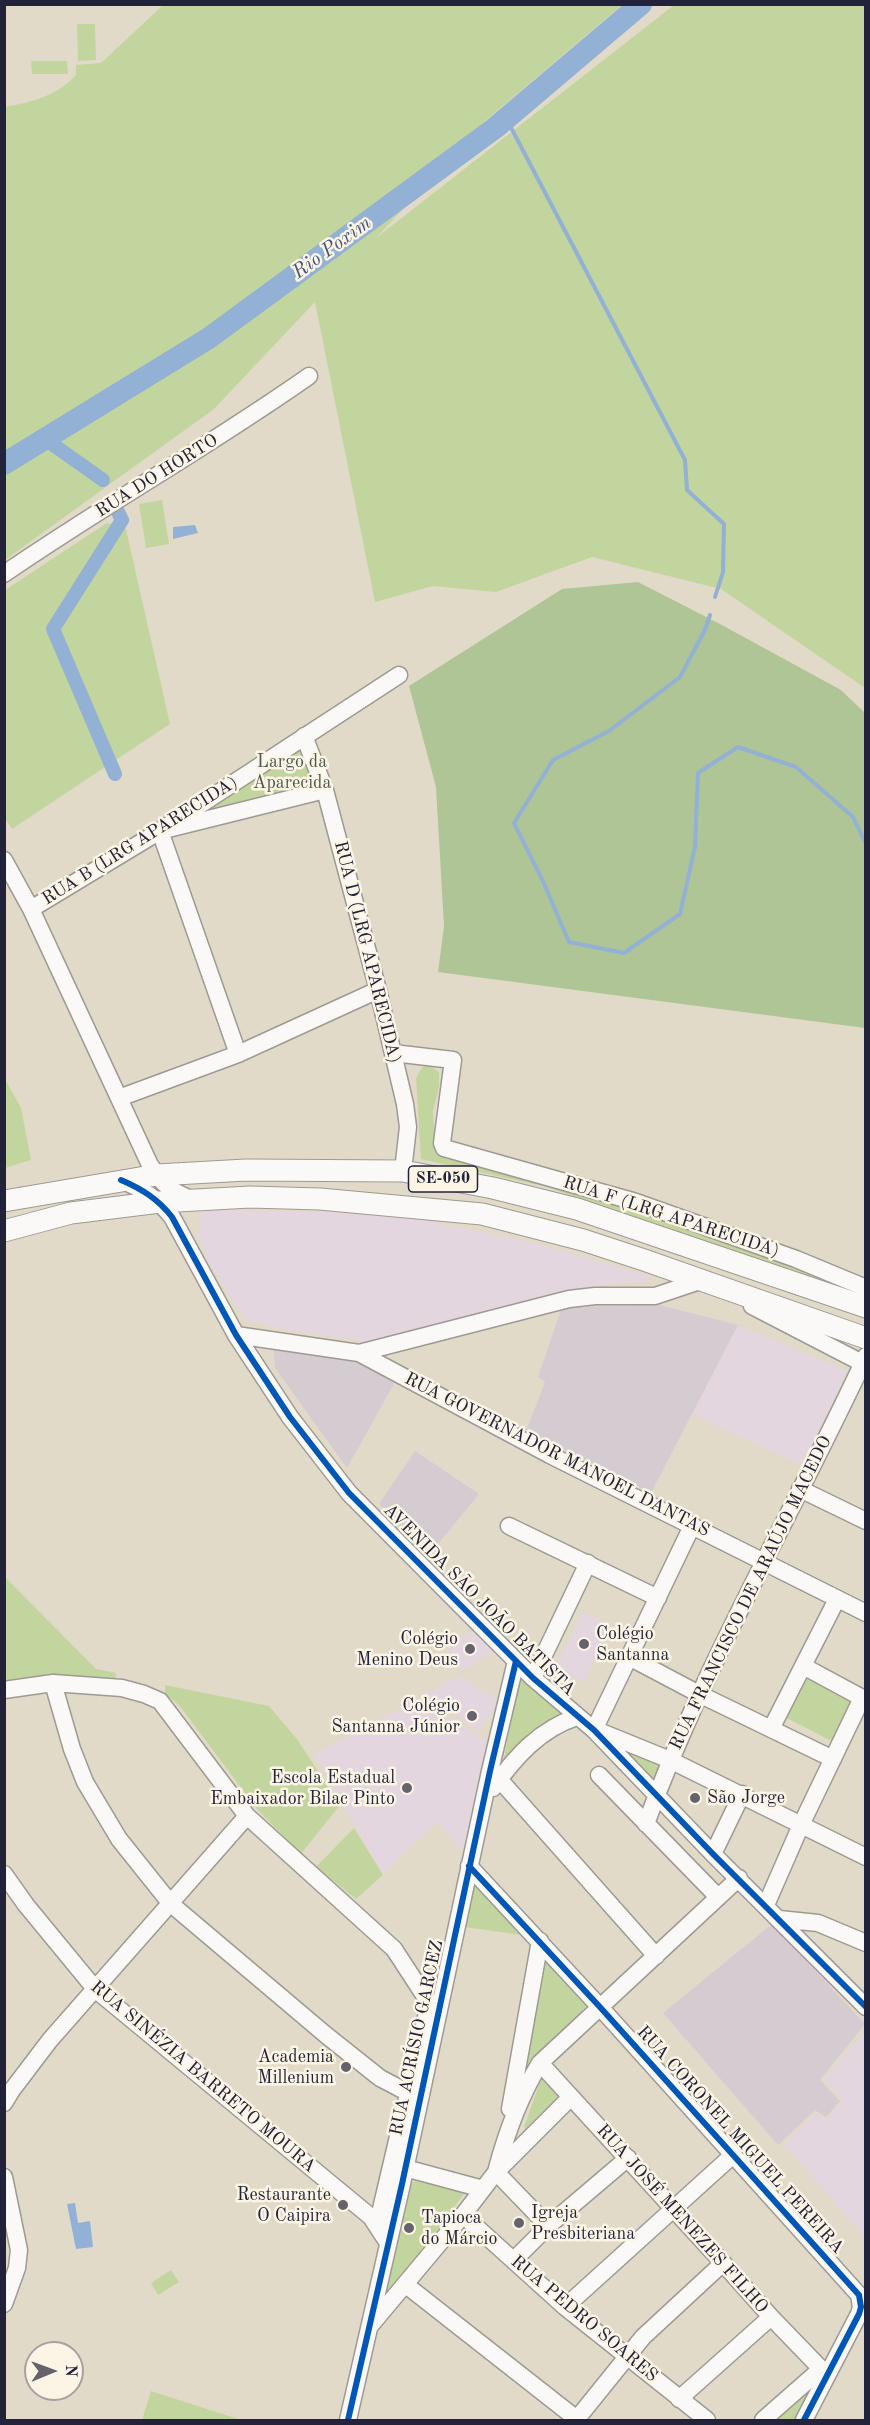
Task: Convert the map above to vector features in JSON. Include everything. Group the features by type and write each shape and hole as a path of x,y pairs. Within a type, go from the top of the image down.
{"main road":[{"name":"SE-050","path":"4,1201 157,1174 246,1170 403,1172 493,1188 577,1209 866,1308"},
{"name":"SE-050","path":"4,1231 71,1213 160,1202 279,1196 482,1214 583,1240 866,1338"}],"street":[{"name":"RUA DO HORTO","path":"4,574 43,547 249,418 309,376"},
{"name":"RUA B (LRG APARECIDA)","path":"31,909 160,831 399,675"},
{"name":"RUA D (LRG APARECIDA)","path":"304,736 325,790 393,1053 407,1115 403,1172"},
{"path":"238,1053 160,831 325,790"},
{"path":"4,860 31,909 141,1147 168,1188 195,1200"},
{"path":"119,1098 238,1053 378,990"},
{"name":"RUA F (LRG APARECIDA)","path":"393,1053 453,1060 442,1145 444,1148 636,1202 796,1259 866,1288"},
{"name":"AVENIDA SÃO JOÃO BATISTA","path":"121,1180 150,1194 172,1217 236,1335 290,1417 349,1493 533,1678 594,1730 656,1796 866,2007"},
{"path":"359,1353 569,1299 595,1296 655,1296 703,1280 864,1362"},
{"name":"RUA GOVERNADOR MANOEL DANTAS","path":"236,1335 359,1353 550,1455 866,1613"},
{"path":"399,1373 401,1355 411,1340"},
{"name":"RUA FRANCISCO DE ARAÚJO MACEDO","path":"646,1824 670,1760 699,1694 864,1362"},
{"path":"800,1488 866,1521"},
{"path":"509,1526 658,1598"},
{"path":"692,1526 594,1730 670,1760 866,1857"},
{"path":"533,1678 588,1563"},
{"path":"771,1729 837,1599"},
{"path":"629,1657 833,1759"},
{"name":"RUA ACRÍSIO GARCEZ","path":"348,2421 405,2168 413,2096 483,1801 495,1775 516,1661"},
{"path":"766,1905 801,1825 864,1699 803,1666"},
{"path":"52,1683 72,1749 85,1782 118,1839 171,1904 380,2078 413,2096 376,2219"},
{"path":"4,1690 52,1683 122,1688 160,1701 247,1816 390,1944 433,2009"},
{"path":"577,1717 558,1724 537,1738 495,1775 656,1956"},
{"path":"599,1775 717,1897"},
{"path":"713,1854 742,1794"},
{"path":"4,2103 50,2040 247,1816"},
{"name":"RUA CORONEL MIGUEL PEREIRA","path":"469,1866 540,1941 859,2295 861,2307 859,2314 824,2372"},
{"name":"RUA SINÉZIA BARRETO MOURA","path":"4,1874 26,1905 96,1990 376,2219 388,2243"},
{"path":"495,2172 529,2081 540,2063 739,1878"},
{"path":"779,1918 818,1923 866,1943"},
{"path":"505,2141 540,1941"},
{"name":"RUA JOSÉ MENEZES FILHO","path":"540,2063 771,2317 824,2372"},
{"path":"369,2327 463,2215 495,2172 571,2097"},
{"path":"565,2307 733,2155"},
{"path":"514,2260 548,2226 628,2158"},
{"path":"405,2168 483,2189"},
{"path":"495,2172 548,2226"},
{"path":"4,2177 19,2250 17,2268 4,2304"},
{"path":"376,2219 396,2209"},
{"name":"RUA PEDRO SOARES","path":"463,2215 565,2307 707,2421"},
{"path":"406,2285 577,2420 643,2337 723,2263"},
{"path":"679,2399 771,2317"},
{"path":"763,2421 824,2372"},
{"path":"804,2421 824,2372"}],"shaded area":[{"path":"201,1210 383,1212 526,1241 651,1276 649,1281 601,1285 370,1342 286,1330 246,1319 231,1299 207,1258 198,1236"},
{"path":"659,1305 738,1325 651,1493 526,1431 545,1382 538,1377 562,1307"},
{"path":"738,1325 847,1371 803,1466 692,1414"},
{"path":"273,1347 359,1359 395,1382 347,1468 275,1368"},
{"path":"415,1451 479,1494 428,1556 379,1504"},
{"name":"Colégio Santanna","path":"583,1612 610,1624 584,1682 563,1673 558,1664"},
{"name":"Colégio Menino Deus","path":"476,1629 493,1652 461,1672 447,1647"},
{"name":"Colégio Santanna Júnior","path":"459,1676 500,1701 479,1731 424,1696 450,1679 454,1680"},
{"name":"Escola Estadual Embaixador Bilac Pinto","path":"420,1698 491,1743 465,1853 437,1822 383,1875 314,1754"},
{"path":"772,1924 865,2024 820,2080 840,2101 826,2117 815,2110 778,2145 663,2013"},
{"path":"865,2032 865,2238 784,2144 816,2112 827,2119 842,2101 823,2079"}],"green space":[{"path":"163,5 622,5 484,122 376,238 674,5 865,5 865,688 721,589 592,557 496,592 433,586 375,602 315,302 214,409 5,560 5,107 34,100 61,88 76,75 76,65 101,63"},
{"path":"77,24 95,24 96,60 78,61"},
{"path":"31,61 67,61 68,74 32,74"},
{"path":"162,500 169,544 146,548 139,504"},
{"path":"107,523 126,529 170,724 12,829 4,817 5,590"},
{"path":"638,582 841,690 865,713 865,1028 438,972 444,926 436,787 409,686 562,589"},
{"name":"Largo da Aparecida","path":"300,741 319,786 202,816"},
{"path":"427,1064 439,1072 439,1087 433,1111 435,1142 554,1179 865,1292 865,1300 547,1187 421,1159 416,1078"},
{"path":"5,1079 21,1108 31,1160 5,1168"},
{"path":"5,1577 96,1669 116,1673 115,1682 5,1686"},
{"path":"808,1663 864,1692 837,1744 781,1715"},
{"path":"520,1672 562,1713 539,1727 504,1758"},
{"path":"165,1685 269,1706 297,1739 340,1805 301,1854 257,1809 179,1705 165,1694"},
{"path":"616,1747 665,1763 656,1783"},
{"path":"354,1828 383,1875 356,1899 316,1867"},
{"path":"475,1877 528,1936 465,1927"},
{"path":"544,1944 594,1999 539,2053 511,2108"},
{"path":"541,2079 552,2080 565,2097 526,2130 524,2127"},
{"path":"417,2177 468,2188 384,2304 411,2185"},
{"path":"171,2270 179,2282 158,2295 151,2283"},
{"path":"821,2379 800,2420 775,2420"},
{"path":"151,2391 238,2419 238,2420 142,2420"}],"water":[{"path":"195,525 198,533 173,539 173,527"},
{"path":"75,2203 78,2223 90,2221 93,2247 76,2249 67,2204"}],"waterway":[{"name":"Rio Poxim","path":"4,464 209,338 495,128 641,4"},
{"path":"506,118 685,460 687,490 724,524 723,572 715,597"},
{"path":"45,439 103,480"},
{"path":"115,774 53,629 122,520 118,512"},
{"path":"710,615 705,630 680,677 609,731 553,760 514,823 542,879 569,942 624,953 680,914 695,847 698,773 738,747 796,767 853,817 866,844"}],"cycle path":[{"path":"121,1180 149,1195 172,1217 236,1335 290,1417 349,1493 533,1678 594,1730 713,1854 866,2007"},
{"path":"348,2420 516,1661"},
{"path":"469,1866 599,2006 859,2295 861,2307 859,2314 804,2420"}],"place":[{"name":"Colégio Santanna","path":"584,1644"},
{"name":"Colégio Menino Deus","path":"470,1649"},
{"name":"Colégio Santanna Júnior","path":"472,1716"},
{"name":"Escola Estadual Embaixador Bilac Pinto","path":"407,1788"},
{"name":"São Jorge","path":"695,1798"},
{"name":"Academia Millenium","path":"346,2067"},
{"name":"Restaurante O Caipira","path":"343,2205"},
{"name":"Igreja Presbiteriana","path":"519,2223"},
{"name":"Tapioca do Márcio","path":"409,2228"}]}
